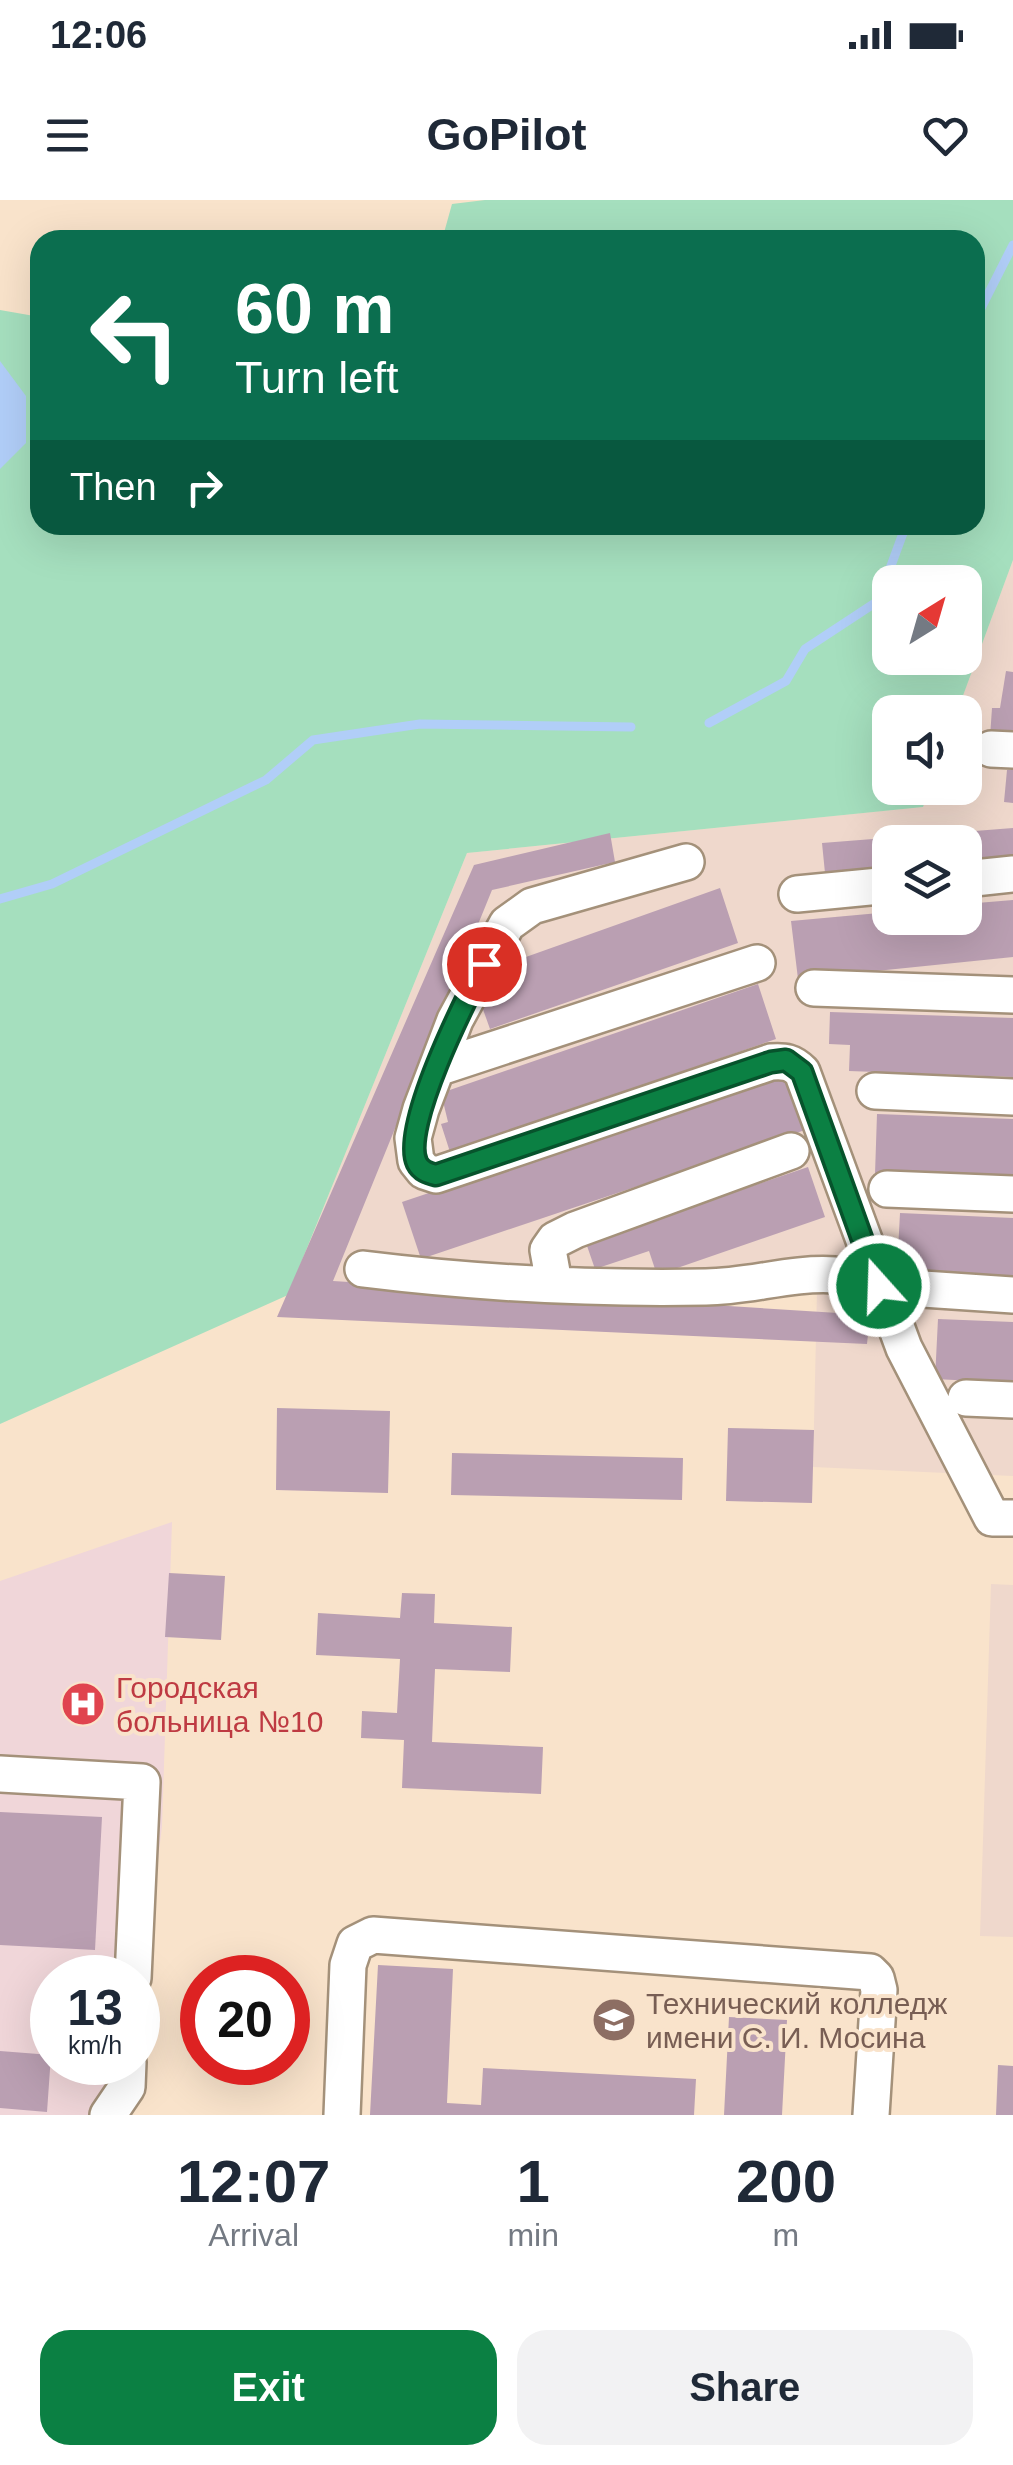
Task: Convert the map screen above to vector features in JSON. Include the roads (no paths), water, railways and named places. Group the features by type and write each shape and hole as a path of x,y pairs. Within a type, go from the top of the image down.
{"lane":[{"path":"686,862 532,906 517,915 499,936 455,1020 413,1138 416,1161 424,1171 436,1175 786,1060 802,1072 904,1348 992,1518 1013,1518"},
{"path":"982,877 1013,874"},
{"path":"797,894 872,888"},
{"path":"437,1068 757,964"},
{"path":"814,988 1013,995"},
{"path":"875,1091 1013,1097"},
{"path":"554,1283 548,1250 555,1240 791,1151"},
{"path":"887,1189 1013,1194"},
{"path":"364,1269 428,1277 712,1287 778,1277 838,1274 879,1286"},
{"path":"923,1289 1013,1295"},
{"path":"966,1398 1013,1400"},
{"path":"0,1774 142,1782 134,1955"},
{"path":"342,2115 348,1965 354,1944 372,1935 870,1972 880,1990 871,2115"},
{"path":"108,2115 127,2085"}],"water":[{"path":"0,361 26,396 26,443 0,469"}],"waterway":[{"path":"985,300 1013,245"},
{"path":"709,723 786,681 805,649 878,601 902,535"},
{"path":"0,899 52,884 266,780 313,740 420,724 631,727"}],"place":[{"name":"Городская больница №10","path":"83,1704"},
{"name":"Технический колледж имени С. И. Мосина","path":"614,2020"}]}
